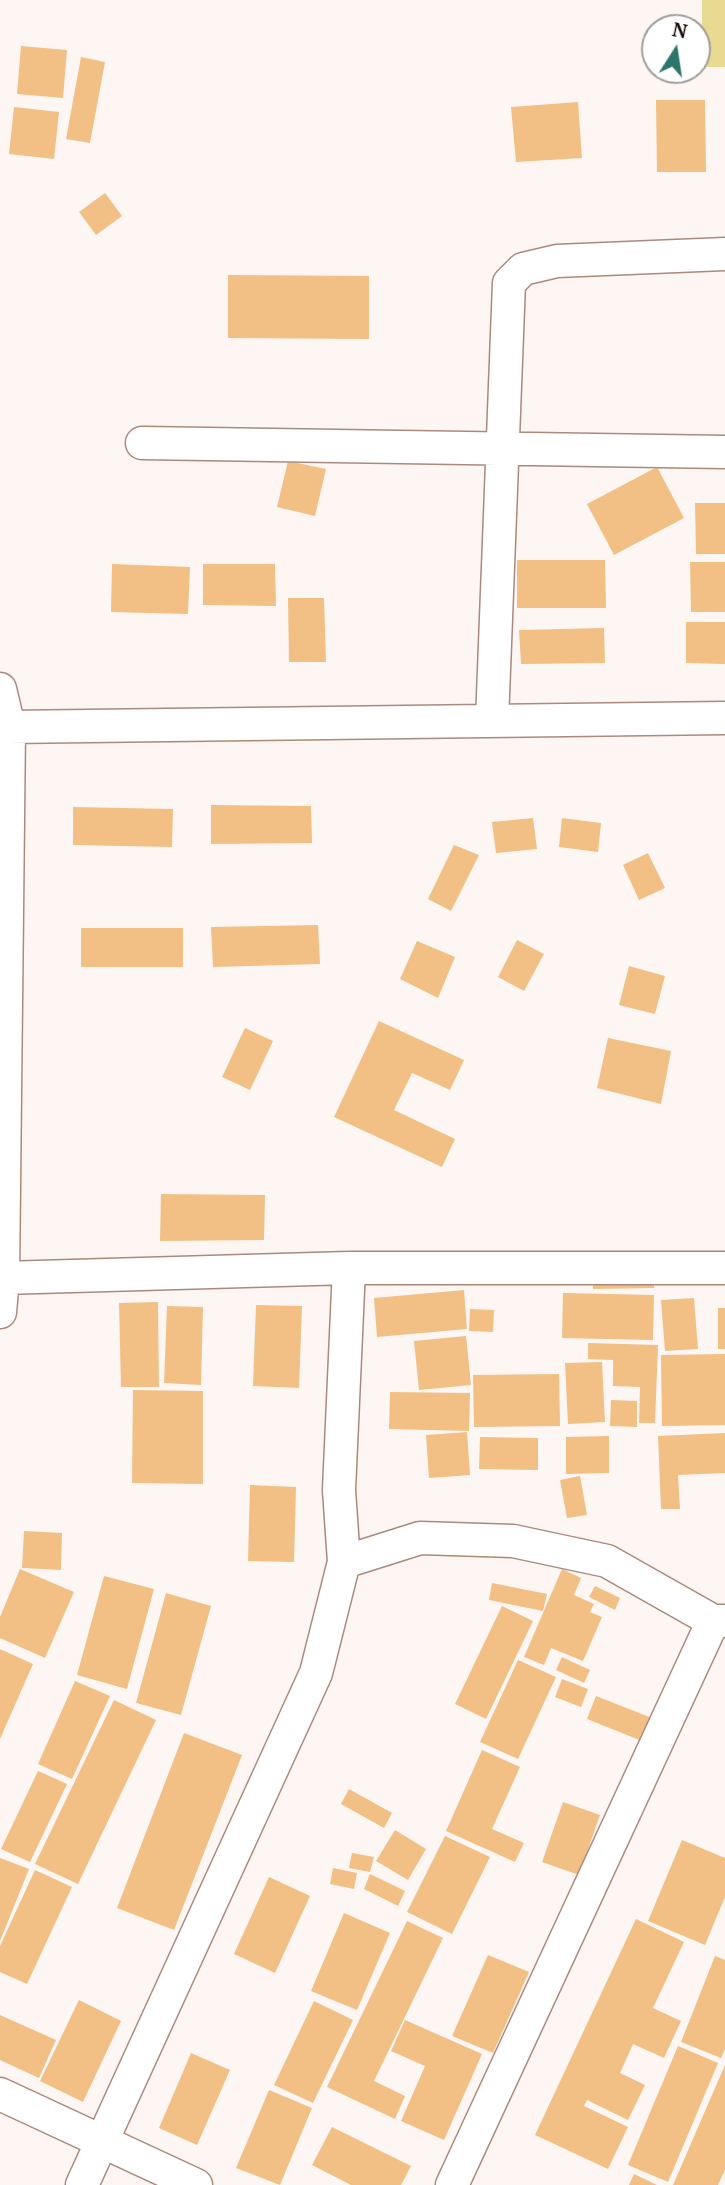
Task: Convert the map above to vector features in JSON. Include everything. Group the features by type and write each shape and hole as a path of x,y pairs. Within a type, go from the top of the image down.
{"street":[{"path":"492,721 509,283 523,268 557,261 725,254"},
{"path":"142,443 725,452"},
{"path":"0,689 9,727 3,1278 0,1311"},
{"path":"9,727 725,718"},
{"path":"3,1278 349,1268 725,1268"},
{"path":"82,2185 316,1673 344,1562 339,1490 349,1268"},
{"path":"344,1562 420,1538 513,1541 607,1561 719,1621 452,2185"},
{"path":"0,2094 196,2185"}],"shaded area":[{"path":"702,0 725,0 725,67 711,67 711,14 702,14"}],"building":[{"path":"21,46 67,50 63,98 17,94"},
{"path":"81,57 105,62 90,143 66,139"},
{"path":"656,100 705,100 706,172 657,172"},
{"path":"578,102 582,158 516,162 511,107"},
{"path":"14,107 59,112 54,159 9,154"},
{"path":"105,193 122,216 96,235 79,212"},
{"path":"228,275 369,276 369,339 228,338"},
{"path":"288,461 326,469 315,516 277,507"},
{"path":"657,467 684,518 614,555 587,504"},
{"path":"695,503 725,503 725,554 696,554"},
{"path":"517,560 605,560 606,608 517,608"},
{"path":"690,562 725,562 725,612 691,612"},
{"path":"112,564 190,567 188,614 111,612"},
{"path":"203,564 275,564 276,606 203,605"},
{"path":"288,598 324,598 326,662 289,662"},
{"path":"686,622 725,622 725,664 686,663"},
{"path":"604,628 605,663 521,664 519,630"},
{"path":"211,805 311,806 312,843 211,844"},
{"path":"73,807 173,809 172,847 73,845"},
{"path":"533,818 537,849 496,853 492,822"},
{"path":"562,818 601,823 598,852 559,847"},
{"path":"454,845 479,855 451,911 428,899"},
{"path":"648,853 665,888 639,900 623,865"},
{"path":"318,925 320,964 213,967 211,927"},
{"path":"81,928 183,928 183,967 81,967"},
{"path":"517,940 544,954 524,991 498,977"},
{"path":"417,941 455,957 438,998 400,979"},
{"path":"629,966 665,976 655,1014 619,1005"},
{"path":"379,1021 464,1060 450,1090 412,1073 394,1110 455,1139 442,1167 334,1117"},
{"path":"245,1028 273,1041 250,1090 222,1077"},
{"path":"608,1038 671,1051 661,1104 597,1088"},
{"path":"161,1194 265,1195 264,1240 160,1241"},
{"path":"654,1274 654,1288 593,1289 593,1275"},
{"path":"464,1290 467,1329 377,1337 374,1298"},
{"path":"563,1293 654,1295 653,1340 562,1338"},
{"path":"694,1298 698,1349 665,1351 661,1300"},
{"path":"158,1302 159,1387 121,1387 119,1303"},
{"path":"256,1305 302,1306 299,1388 253,1386"},
{"path":"167,1306 203,1307 201,1385 164,1383"},
{"path":"718,1308 725,1308 725,1349 718,1349"},
{"path":"470,1309 494,1310 493,1332 469,1331"},
{"path":"466,1336 471,1385 419,1390 414,1341"},
{"path":"588,1343 658,1345 655,1423 639,1423 640,1387 613,1386 613,1360 588,1359"},
{"path":"725,1354 725,1425 662,1426 661,1355"},
{"path":"602,1362 605,1422 568,1424 565,1363"},
{"path":"559,1374 560,1426 474,1427 473,1375"},
{"path":"133,1390 203,1391 203,1484 132,1483"},
{"path":"390,1392 470,1393 469,1431 389,1429"},
{"path":"611,1400 637,1401 637,1427 610,1426"},
{"path":"467,1432 470,1475 429,1478 426,1435"},
{"path":"725,1433 725,1473 678,1475 680,1509 661,1509 658,1436"},
{"path":"609,1436 609,1473 566,1474 566,1437"},
{"path":"480,1437 538,1438 538,1470 479,1469"},
{"path":"580,1476 587,1515 567,1518 560,1480"},
{"path":"250,1485 296,1487 294,1562 248,1561"},
{"path":"24,1531 62,1533 61,1570 22,1568"},
{"path":"20,1569 74,1592 45,1658 0,1638 0,1617"},
{"path":"562,1569 581,1578 574,1595 594,1604 590,1612 602,1617 583,1661 551,1648 544,1665 524,1657"},
{"path":"104,1576 154,1589 127,1689 77,1675"},
{"path":"492,1583 547,1594 543,1611 489,1600"},
{"path":"595,1586 620,1598 615,1610 589,1597"},
{"path":"166,1593 211,1606 181,1715 136,1703"},
{"path":"502,1606 533,1621 486,1719 455,1704"},
{"path":"0,1649 33,1664 0,1739"},
{"path":"562,1657 590,1670 584,1683 556,1670"},
{"path":"518,1660 556,1677 518,1759 480,1742"},
{"path":"562,1679 588,1689 581,1707 555,1697"},
{"path":"75,1681 110,1696 72,1779 38,1764"},
{"path":"596,1696 657,1720 647,1743 587,1719"},
{"path":"114,1700 156,1720 78,1884 35,1864"},
{"path":"184,1733 242,1755 174,1930 117,1908"},
{"path":"482,1750 520,1767 492,1829 524,1843 515,1862 446,1831"},
{"path":"38,1771 67,1784 30,1862 1,1849"},
{"path":"349,1789 392,1813 384,1828 341,1804"},
{"path":"563,1802 600,1815 579,1875 542,1862"},
{"path":"395,1830 426,1849 408,1880 376,1861"},
{"path":"445,1836 490,1857 452,1934 407,1912"},
{"path":"682,1840 725,1858 725,1897 705,1945 648,1921"},
{"path":"352,1853 374,1857 370,1872 349,1868"},
{"path":"0,1858 29,1869 0,1941"},
{"path":"333,1868 357,1873 354,1889 330,1884"},
{"path":"35,1870 72,1887 27,1984 0,1972 0,1946"},
{"path":"370,1874 405,1891 398,1906 364,1889"},
{"path":"269,1877 310,1896 275,1973 234,1954"},
{"path":"344,1913 390,1933 357,2010 311,1991"},
{"path":"636,1919 684,1942 653,2008 681,2021 664,2058 633,2044 620,2073 645,2085 628,2120 587,2100 584,2106 628,2127 608,2169 535,2135"},
{"path":"407,1921 443,1938 374,2081 405,2096 395,2119 327,2087"},
{"path":"488,1955 529,1972 493,2053 452,2036"},
{"path":"715,1956 725,1960 725,2049 721,2058 681,2042"},
{"path":"79,2000 121,2021 83,2102 40,2081"},
{"path":"314,2001 353,2020 313,2103 274,2085"},
{"path":"0,2015 56,2040 39,2078 0,2060"},
{"path":"405,2020 482,2054 444,2140 401,2121 425,2066 391,2051"},
{"path":"678,2046 718,2063 668,2182 628,2165"},
{"path":"191,2053 230,2070 197,2145 159,2128"},
{"path":"725,2065 725,2170 718,2185 673,2185"},
{"path":"269,2090 312,2108 280,2185 236,2168"},
{"path":"332,2127 411,2166 401,2185 351,2185 312,2165"},
{"path":"634,2174 657,2185 629,2185"}]}
